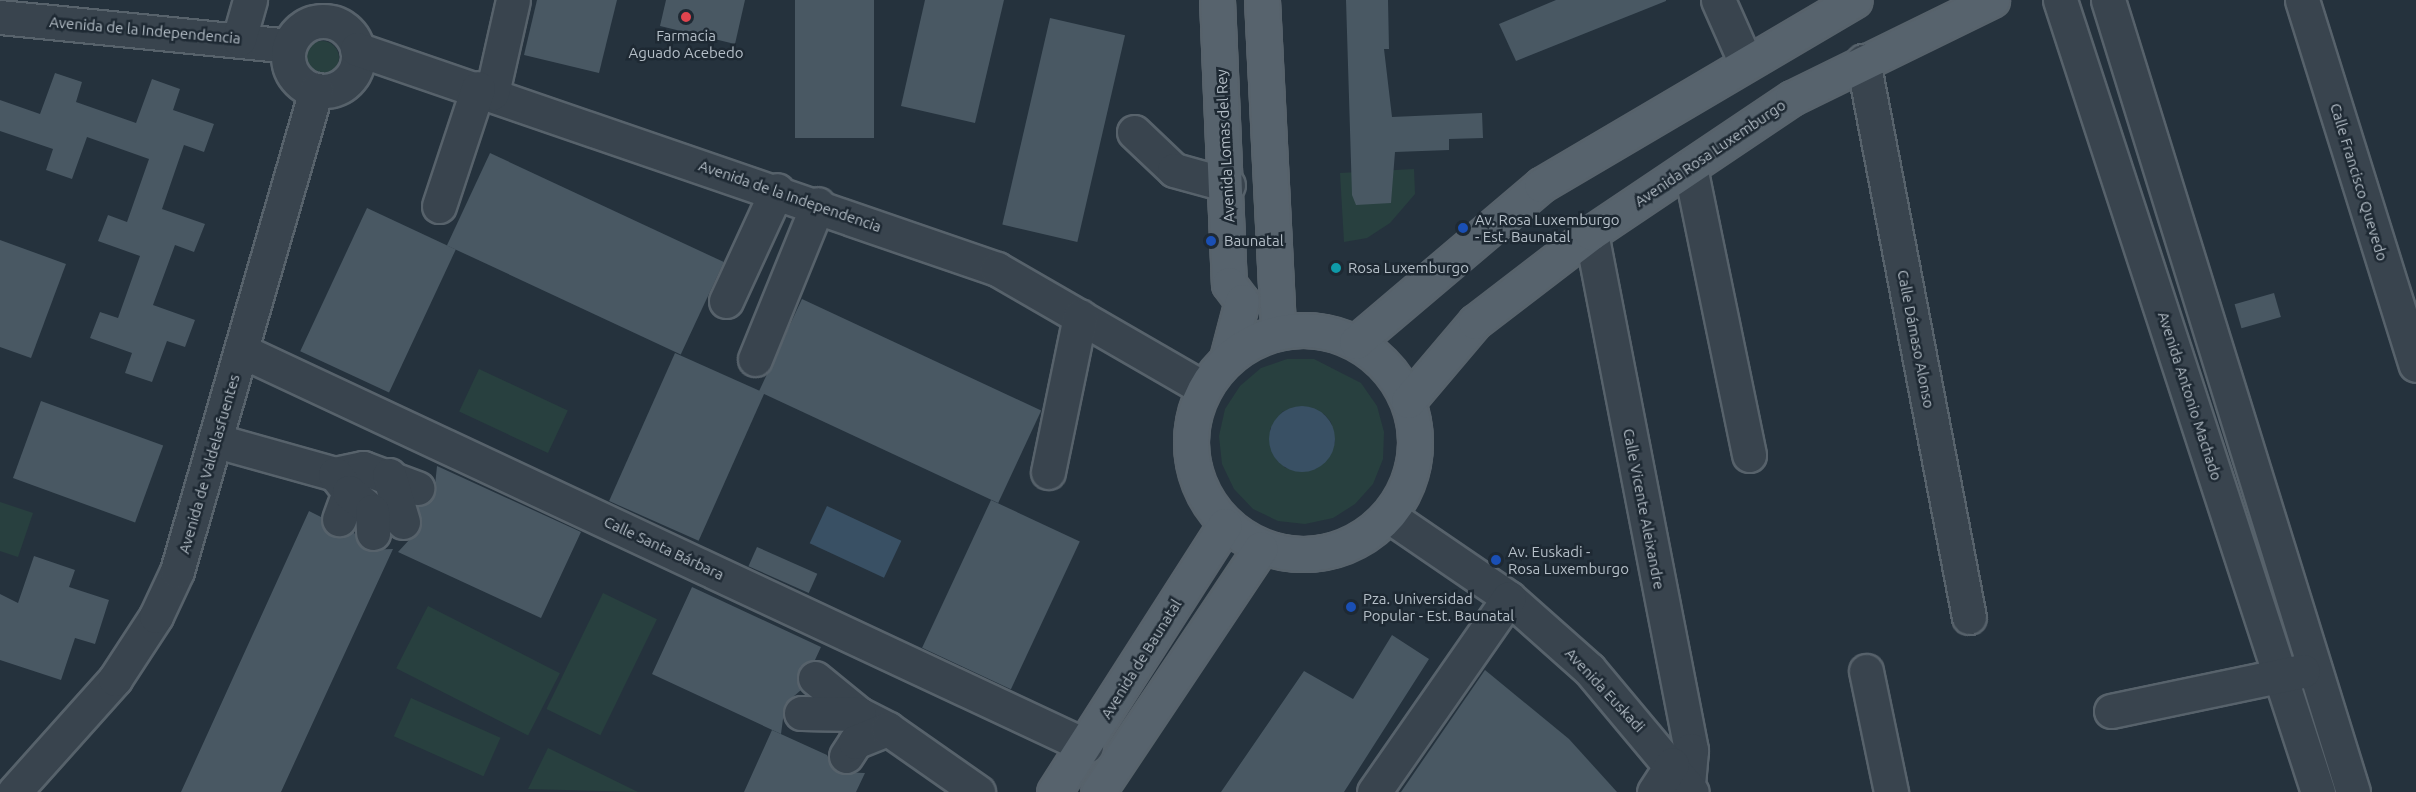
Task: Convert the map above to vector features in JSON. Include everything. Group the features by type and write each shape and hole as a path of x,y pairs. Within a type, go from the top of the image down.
{"main road":[{"name":"Avenida Lomas del Rey","path":"1217,0 1228,185 1229,284 1242,301 1227,358"},
{"path":"1262,0 1278,331"},
{"path":"1356,342 1541,185 1745,61 1855,0"},
{"name":"Avenida Rosa Luxemburgo","path":"1408,401 1475,322 1591,233 1792,98 1863,61 1992,0"},
{"path":"1318,329 1356,342 1388,367 1408,401 1416,441 1410,481 1389,516 1362,539 1329,553 1295,556 1261,548 1225,525 1203,496 1191,460 1191,423 1203,388 1227,358 1278,331 1318,329"},
{"name":"Avenida de Baunatal","path":"1054,792 1086,746 1225,525"},
{"path":"1098,792 1261,548"}],"street":[{"path":"239,39 250,0"},
{"path":"439,206 485,91 513,0"},
{"path":"1718,0 1745,61"},
{"name":"Avenida Antonio Machado","path":"2060,0 2318,792"},
{"path":"2108,0 2353,792"},
{"name":"Calle Francisco Quevedo","path":"2302,0 2416,365"},
{"path":"337,11 357,49 350,78 332,90 316,90 293,74 290,46 309,24 337,11"},
{"name":"Avenida de la Independencia","path":"0,17 88,12 290,46"},
{"path":"2081,63 2120,42"},
{"name":"Avenida de la Independencia","path":"357,49 818,204 997,269 1203,388"},
{"name":"Calle Dámaso Alonso","path":"1863,61 1968,616"},
{"name":"Avenida de Valdelasfuentes","path":"21,789 115,679 156,616 177,571 218,441 316,90"},
{"path":"1134,132 1174,170 1228,185"},
{"path":"1690,167 1749,455"},
{"path":"726,300 777,190"},
{"path":"755,359 818,204"},
{"name":"Calle Vicente Aleixandre","path":"1591,233 1691,750 1684,780"},
{"path":"1048,472 1080,316"},
{"name":"Calle Santa Bárbara","path":"242,351 1086,746"},
{"path":"218,441 341,495 372,511 388,527 403,482 363,468 341,495"},
{"name":"Avenida Euskadi","path":"1389,516 1509,598 1589,669 1684,780"},
{"path":"1374,792 1509,598"},
{"path":"2111,711 2315,668"},
{"path":"1866,671 1891,792"},
{"path":"815,678 860,714 888,729 978,792"},
{"path":"811,721 860,714"},
{"path":"846,756 855,742 888,729"},
{"path":"1654,792 1684,780"}],"green space":[{"path":"322,41 334,46 339,58 334,70 322,75 310,70 305,58 310,46"},
{"path":"1414,169 1415,194 1390,223 1367,238 1344,242 1340,173"},
{"path":"1287,359 1314,359 1361,383 1377,406 1384,432 1383,459 1373,484 1355,504 1333,518 1305,524 1278,521 1253,509 1234,489 1222,464 1219,436 1225,409 1240,386 1261,368","holes":["1283,411 1324,414 1331,422 1335,443 1316,469 1285,468 1270,429"]},
{"path":"479,369 568,410 548,453 459,412"},
{"path":"0,502 33,513 18,557 0,551"},
{"path":"603,593 657,619 600,735 546,709"},
{"path":"428,606 560,673 528,736 396,668"},
{"path":"411,698 501,738 483,776 394,736"},
{"path":"548,748 638,792 528,789"}],"water":[{"path":"1295,406 1309,406 1321,411 1330,420 1335,439 1333,452 1326,463 1309,472 1295,472 1283,467 1274,458 1269,446 1269,432 1274,420 1283,411"},
{"path":"827,506 901,541 884,578 810,543"}],"building":[{"path":"537,0 617,0 599,73 524,55"},
{"path":"666,0 745,0 735,44 660,26"},
{"path":"795,0 874,0 874,138 795,138"},
{"path":"925,0 1004,0 975,123 901,106"},
{"path":"1346,0 1388,0 1389,49 1384,49 1392,117 1482,113 1483,138 1449,139 1449,150 1395,152 1391,203 1356,205 1352,195"},
{"path":"1556,0 1666,1 1516,61 1499,24"},
{"path":"1050,18 1125,35 1077,242 1002,225"},
{"path":"55,73 82,82 76,102 136,123 152,79 180,89 173,110 214,124 204,152 184,145 162,209 205,224 194,252 175,245 153,305 195,320 185,347 167,341 152,382 125,373 132,353 90,338 100,312 118,318 140,256 98,241 108,215 127,222 149,159 87,137 72,179 46,170 53,149 0,131 0,100 40,114"},
{"path":"490,153 724,262 681,354 447,245"},
{"path":"367,208 456,249 389,393 300,351"},
{"path":"0,240 66,264 31,358 0,347"},
{"path":"2274,293 2281,317 2241,328 2235,304"},
{"path":"802,299 1041,411 998,503 759,391"},
{"path":"675,353 765,393 699,541 609,501"},
{"path":"41,401 163,445 135,523 13,478"},
{"path":"437,466 581,532 541,618 398,552 421,527 418,507 434,495"},
{"path":"991,500 1080,541 1011,689 922,648"},
{"path":"309,511 321,517 332,536 353,531 365,550 393,549 281,792 181,792"},
{"path":"757,547 817,574 809,593 748,566"},
{"path":"34,556 75,570 69,587 109,600 95,644 75,638 61,680 0,660 0,594 18,603"},
{"path":"692,587 821,647 815,660 800,667 801,690 785,704 781,734 652,674"},
{"path":"1392,635 1429,659 1344,792 1221,792 1304,671 1353,699"},
{"path":"1485,670 1569,739 1617,792 1401,792"},
{"path":"772,730 827,755 836,772 865,773 856,792 744,792"}],"place":[{"name":"Farmacia Aguado Acebedo","path":"686,17"},
{"name":"Av. Rosa Luxemburgo - Est. Baunatal","path":"1463,228"},
{"name":"Baunatal","path":"1211,241"},
{"name":"Rosa Luxemburgo","path":"1336,268"},
{"name":"Av. Euskadi - Rosa Luxemburgo","path":"1496,560"},
{"name":"Pza. Universidad Popular - Est. Baunatal","path":"1351,607"}]}
